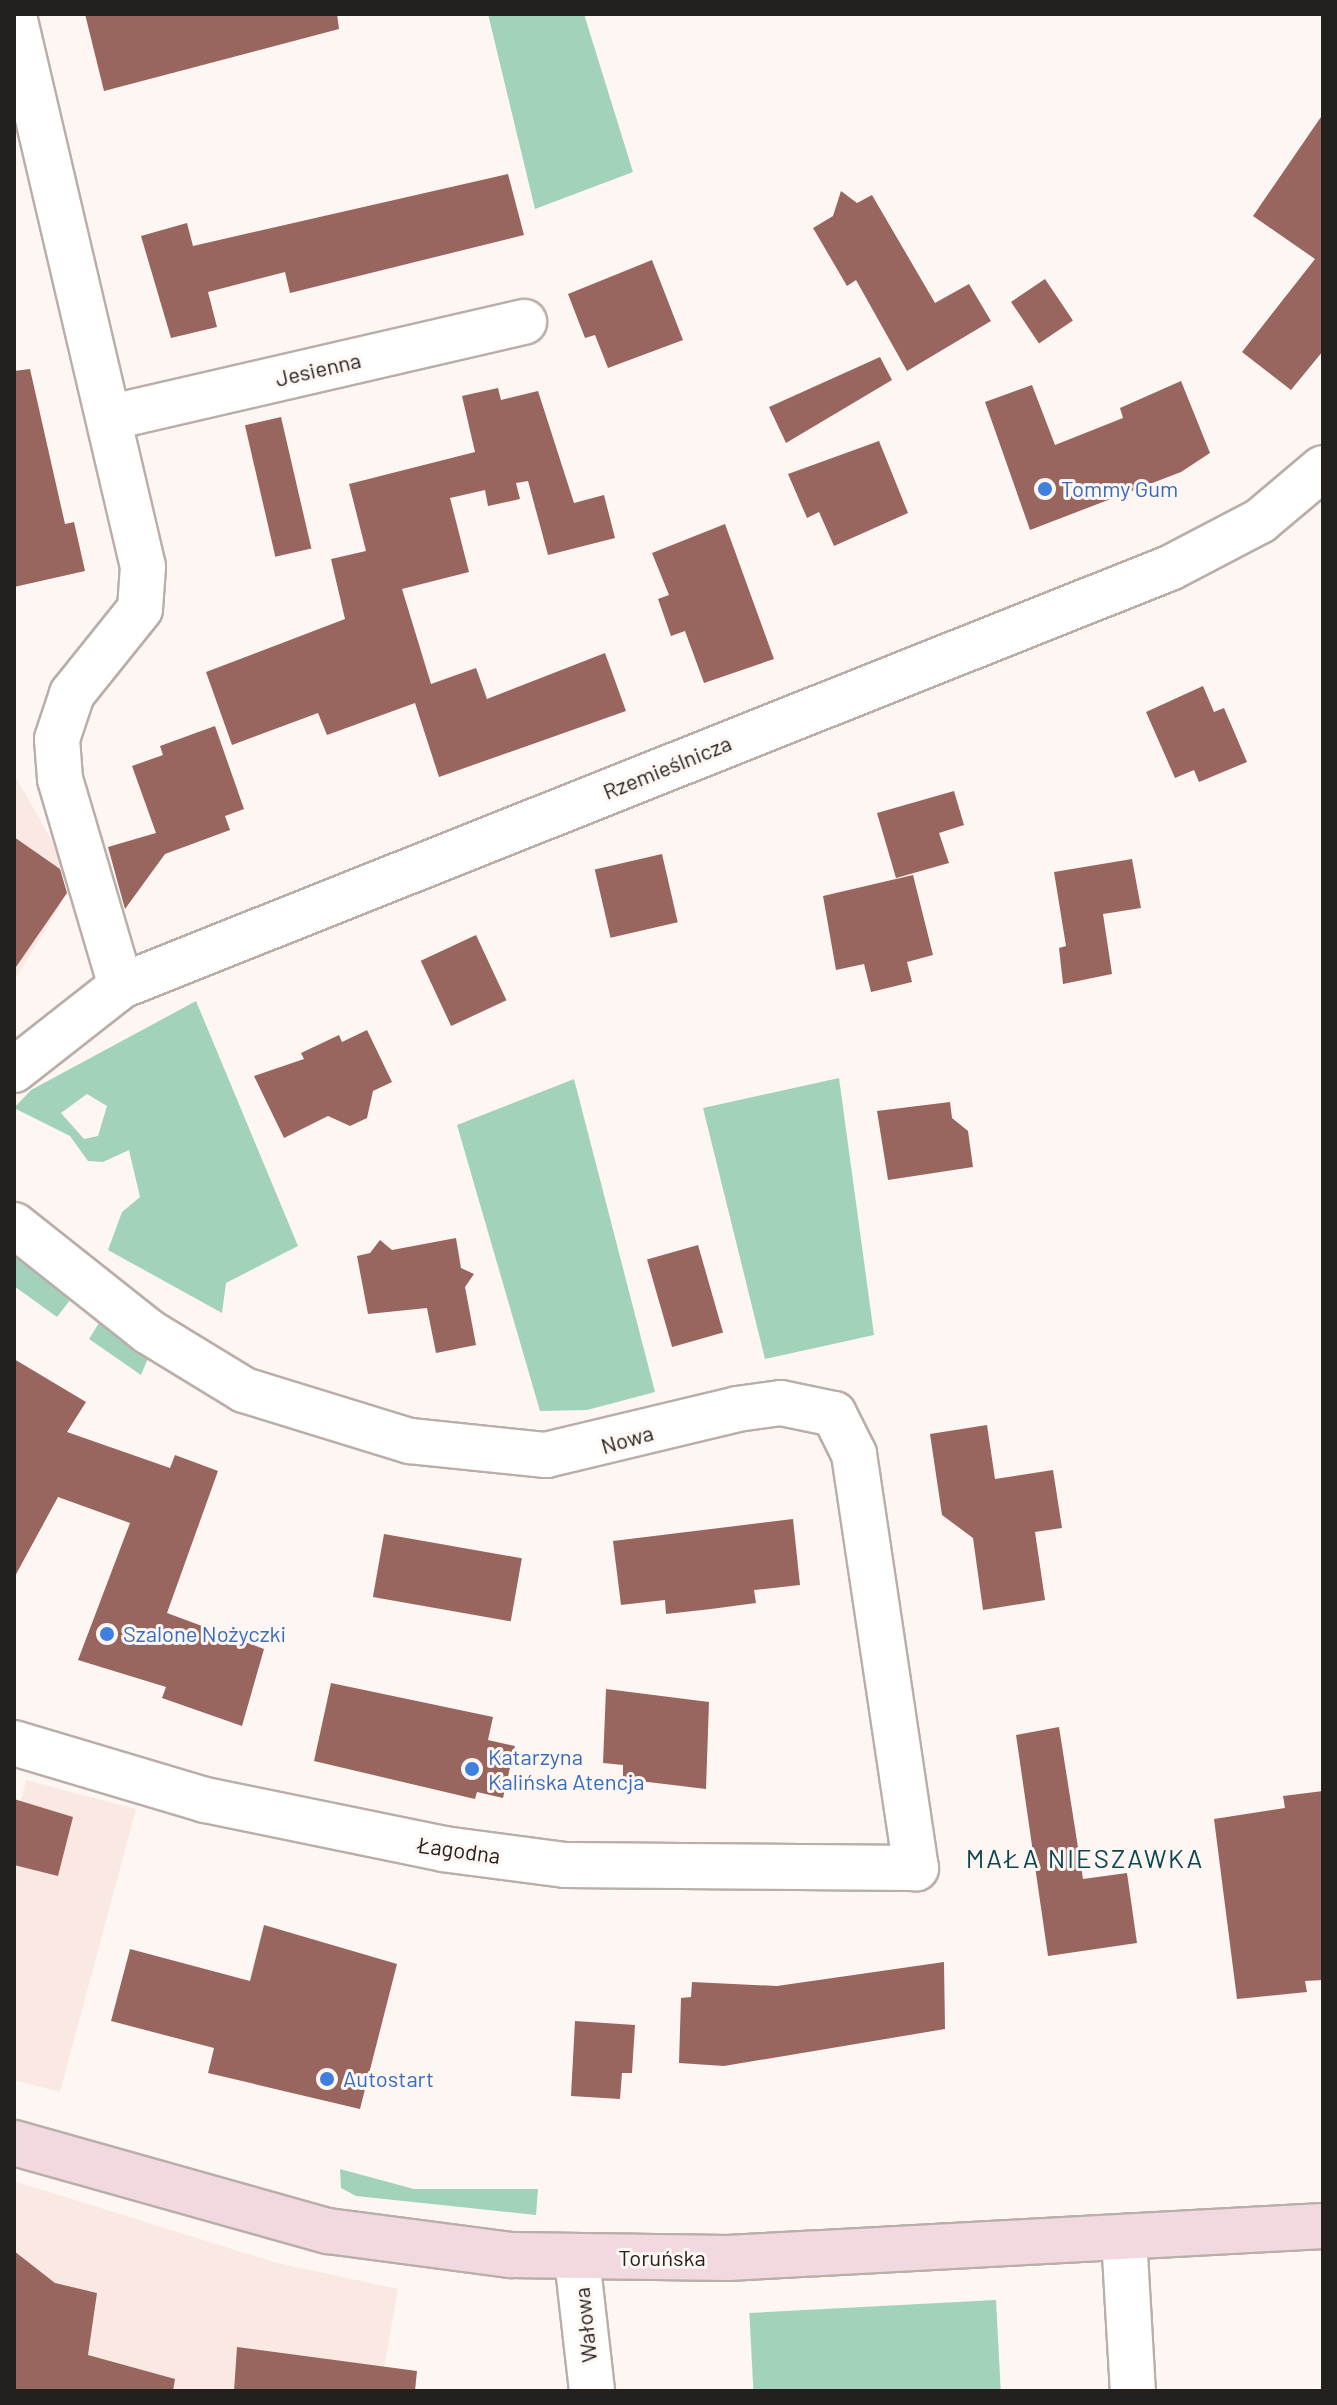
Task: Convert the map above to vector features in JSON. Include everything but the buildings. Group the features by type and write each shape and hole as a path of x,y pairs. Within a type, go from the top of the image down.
{"main road":[{"name":"Toruńska","path":"14,2143 328,2231 417,2247 577,2259 1323,2226"}],"street":[{"path":"14,16 28,134 112,417 145,591 140,609 72,694 57,739 60,779 121,986"},
{"name":"Jesienna","path":"112,417 524,322"},
{"name":"Rzemieślnicza","path":"14,1070 121,986 1170,568 1260,521 1323,468"},
{"name":"Nowa","path":"14,1225 149,1332 244,1390 410,1441 546,1455 737,1409 781,1403 834,1414 854,1454 916,1868"},
{"name":"Łagodna","path":"14,1743 205,1800 444,1849 565,1865 916,1868"},
{"path":"1124,2237 1133,2391"},
{"name":"Wałowa","path":"577,2259 592,2391"}],"shaded area":[{"path":"14,774 64,862 60,906 14,981"},
{"path":"26,1780 136,1809 60,2092 14,2080 14,1827"},
{"path":"14,2181 277,2263 398,2289 380,2391 14,2391"}],"green space":[{"path":"488,14 584,14 633,172 535,209"},
{"path":"196,1001 298,1246 226,1283 222,1313 108,1250 122,1212 140,1197 129,1150 103,1162 88,1161 70,1136 14,1108 31,1090","holes":["87,1094 107,1106 98,1136 84,1139 61,1113"]},
{"path":"839,1078 874,1335 765,1359 703,1108"},
{"path":"574,1079 655,1392 587,1410 540,1411 457,1125"},
{"path":"14,1249 74,1295 57,1317 14,1286"},
{"path":"104,1315 151,1351 141,1375 89,1339"},
{"path":"340,2169 414,2189 538,2189 536,2215 356,2196 341,2188"},
{"path":"996,2300 1001,2391 753,2391 749,2313"}],"place":[{"name":"Tommy Gum","path":"1045,489"},
{"name":"Szalone Nożyczki","path":"107,1634"},
{"name":"Katarzyna Kalińska Atencja","path":"472,1769"},
{"name":"Autostart","path":"327,2079"}],"district":[{"name":"MAŁA NIESZAWKA","path":"1085,1858"}]}
